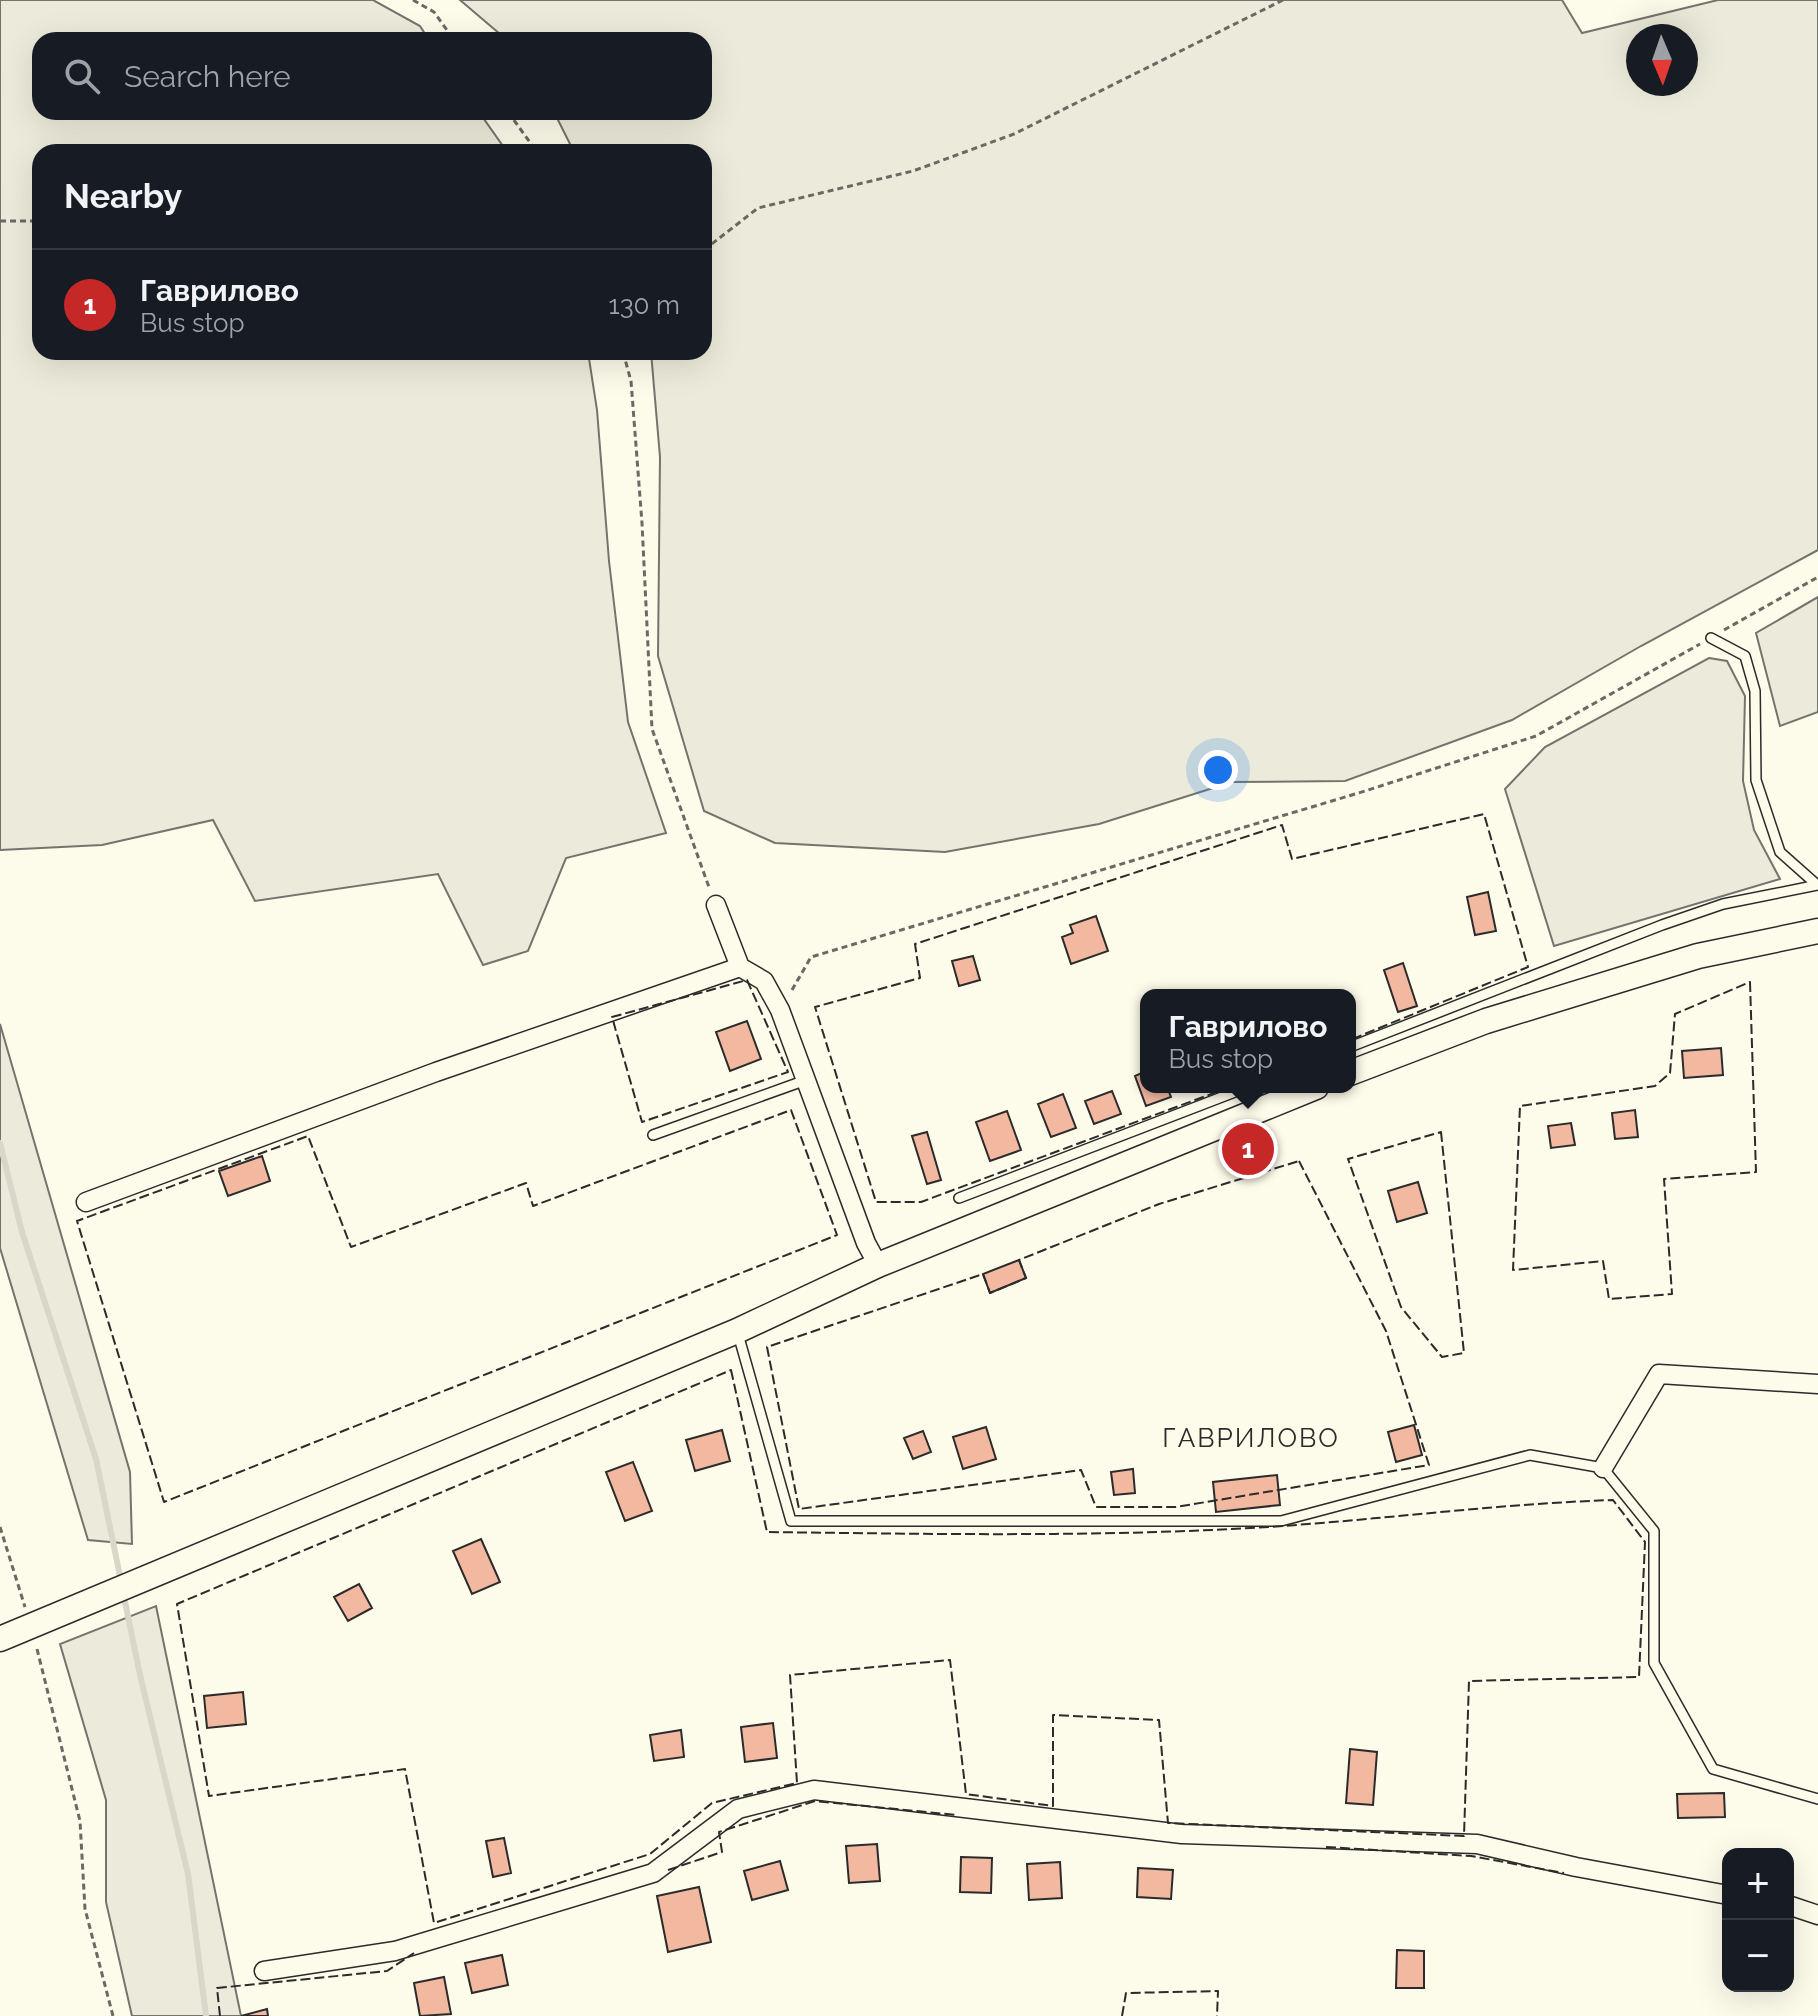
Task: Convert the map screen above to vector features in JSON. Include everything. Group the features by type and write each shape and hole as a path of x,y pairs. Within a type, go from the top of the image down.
{"street":[{"path":"716,905 740,967 764,981 780,1010 866,1243 878,1265"},
{"path":"1356,1071 1486,1021 1682,961 1818,931"},
{"path":"86,1202 436,1072 740,967"},
{"path":"0,1639 737,1331 878,1265 1301,1093"},
{"path":"1603,1468 1659,1374 1818,1384"},
{"path":"264,1971 395,1951 653,1873 738,1809 814,1790 1182,1834 1477,1844 1576,1867 1722,1894"},
{"path":"1794,1907 1818,1915"}],"lane":[{"path":"1711,638 1745,656 1755,691 1756,780 1780,852 1817,885"},
{"path":"1356,1045 1662,925 1723,904 1817,885"},
{"path":"653,1135 806,1080"},
{"path":"959,1198 1232,1093"},
{"path":"737,1331 791,1521 1281,1521 1530,1455 1603,1468 1654,1531 1654,1663 1713,1769 1818,1799"}],"path":[{"path":"413,0 434,12 448,32"},
{"path":"712,244 758,208 913,171 1014,134 1283,0"},
{"path":"514,120 531,144"},
{"path":"0,221 32,221"},
{"path":"625,360 631,381 641,507 652,729 716,905"},
{"path":"780,1010 811,957 1365,791 1536,736 1818,577"},
{"path":"0,1527 31,1626 80,1821 85,1909 113,2016"}],"shaded area":[{"path":"0,0 373,0 420,26 424,32 32,32 32,120 485,120 501,144 32,144 32,360 589,360 628,722 666,833 566,858 528,951 483,965 438,874 255,901 213,820 102,845 0,850"},
{"path":"460,0 1562,0 1582,33 1718,0 1818,0 1818,550 1512,720 1345,781 1232,782 1099,824 945,852 775,843 704,811 658,656 660,457 652,360 712,360 712,144 570,144 558,120 712,120 712,32 498,32"},
{"path":"1818,597 1818,712 1780,726 1756,633"},
{"path":"1709,658 1727,661 1745,696 1743,781 1754,830 1780,879 1554,946 1505,789 1545,747"},
{"path":"0,1024 130,1472 132,1544 88,1540 0,1248"},
{"path":"156,1606 241,2016 132,2016 106,1902 106,1800 60,1644"}],"building":[{"path":"1488,892 1496,931 1475,935 1467,897"},
{"path":"1096,916 1108,951 1071,964 1062,937 1073,933 1070,925"},
{"path":"973,956 980,980 959,986 952,961"},
{"path":"1403,963 1417,1006 1398,1012 1384,970"},
{"path":"747,1021 761,1059 730,1071 716,1032"},
{"path":"1721,1048 1723,1075 1684,1078 1682,1051"},
{"path":"1112,1091 1121,1114 1094,1124 1085,1101"},
{"path":"1141,1093 1169,1093 1171,1097 1146,1106"},
{"path":"1063,1094 1076,1128 1051,1137 1038,1104"},
{"path":"1635,1110 1638,1137 1615,1139 1612,1113"},
{"path":"1007,1111 1021,1150 990,1161 976,1122"},
{"path":"1571,1123 1575,1145 1551,1148 1548,1126"},
{"path":"927,1132 941,1180 927,1184 912,1136"},
{"path":"262,1156 270,1181 228,1196 219,1171"},
{"path":"1418,1182 1427,1213 1397,1222 1388,1191"},
{"path":"1019,1260 1026,1278 990,1293 983,1274"},
{"path":"1414,1425 1422,1455 1396,1462 1388,1432"},
{"path":"986,1427 996,1459 963,1469 953,1437"},
{"path":"722,1430 730,1461 695,1471 686,1440"},
{"path":"923,1431 931,1452 913,1459 904,1438"},
{"path":"633,1462 652,1511 625,1521 606,1472"},
{"path":"1133,1469 1135,1493 1114,1495 1111,1472"},
{"path":"1277,1475 1280,1505 1216,1512 1213,1482"},
{"path":"481,1539 500,1582 472,1594 453,1551"},
{"path":"359,1584 372,1608 348,1621 334,1597"},
{"path":"243,1692 246,1724 207,1728 204,1696"},
{"path":"773,1723 777,1758 745,1762 741,1727"},
{"path":"681,1730 684,1757 654,1761 650,1735"},
{"path":"1350,1749 1377,1752 1373,1805 1346,1803"},
{"path":"1724,1793 1725,1817 1678,1818 1677,1794"},
{"path":"504,1838 511,1873 493,1877 486,1841"},
{"path":"877,1844 880,1881 849,1883 846,1846"},
{"path":"961,1857 992,1858 991,1893 960,1892"},
{"path":"780,1861 788,1890 752,1900 744,1871"},
{"path":"1060,1862 1062,1898 1029,1900 1027,1864"},
{"path":"1138,1868 1173,1870 1171,1899 1137,1897"},
{"path":"699,1887 711,1942 668,1952 657,1896"},
{"path":"1397,1950 1424,1951 1424,1988 1396,1988"},
{"path":"502,1955 508,1985 472,1993 465,1963"},
{"path":"444,1977 451,2014 420,2016 414,1983"},
{"path":"267,2009 268,2016 241,2016"}],"waterway":[{"path":"0,1143 22,1232 96,1459 121,1581"},
{"path":"123,1592 188,1874 206,2016"}],"fence":[{"path":"1214,1093 921,1202 876,1202 815,1007 920,978 915,944 1282,825 1292,859 1484,814 1528,967 1356,1038"},
{"path":"747,980 788,1072 642,1122 612,1017 747,980"},
{"path":"1750,982 1756,1172 1664,1179 1672,1294 1609,1299 1603,1261 1513,1270 1520,1106 1655,1086 1670,1073 1675,1014 1750,982"},
{"path":"791,1110 837,1235 164,1502 77,1221 308,1136 351,1247 526,1183 533,1206 791,1110"},
{"path":"1441,1132 1464,1353 1442,1357 1401,1307 1348,1159 1441,1132"},
{"path":"1299,1161 1386,1331 1429,1465 1176,1507 1096,1507 1081,1470 799,1509 767,1347 983,1274 990,1293 1026,1278 1019,1260 1159,1204 1299,1161"},
{"path":"731,1370 767,1532 1009,1534 1191,1531 1613,1500 1645,1542 1639,1677 1469,1681 1464,1836 1168,1823 1159,1720 1053,1715 1053,1806 966,1794 950,1660 790,1675 797,1783 712,1803 650,1854 434,1923 405,1769 209,1796 177,1604 731,1370"},
{"path":"668,1870 722,1852 719,1832 815,1801 956,1815"},
{"path":"1326,1847 1471,1856 1564,1873"},
{"path":"220,2016 217,1988 387,1971 414,1953"},
{"path":"1122,2016 1126,1993 1218,1991 1217,2016"}],"place":[{"name":"Гаврилово","path":"1248,1149"}],"district":[{"name":"ГАВРИЛОВО","path":"1251,1438"}]}
